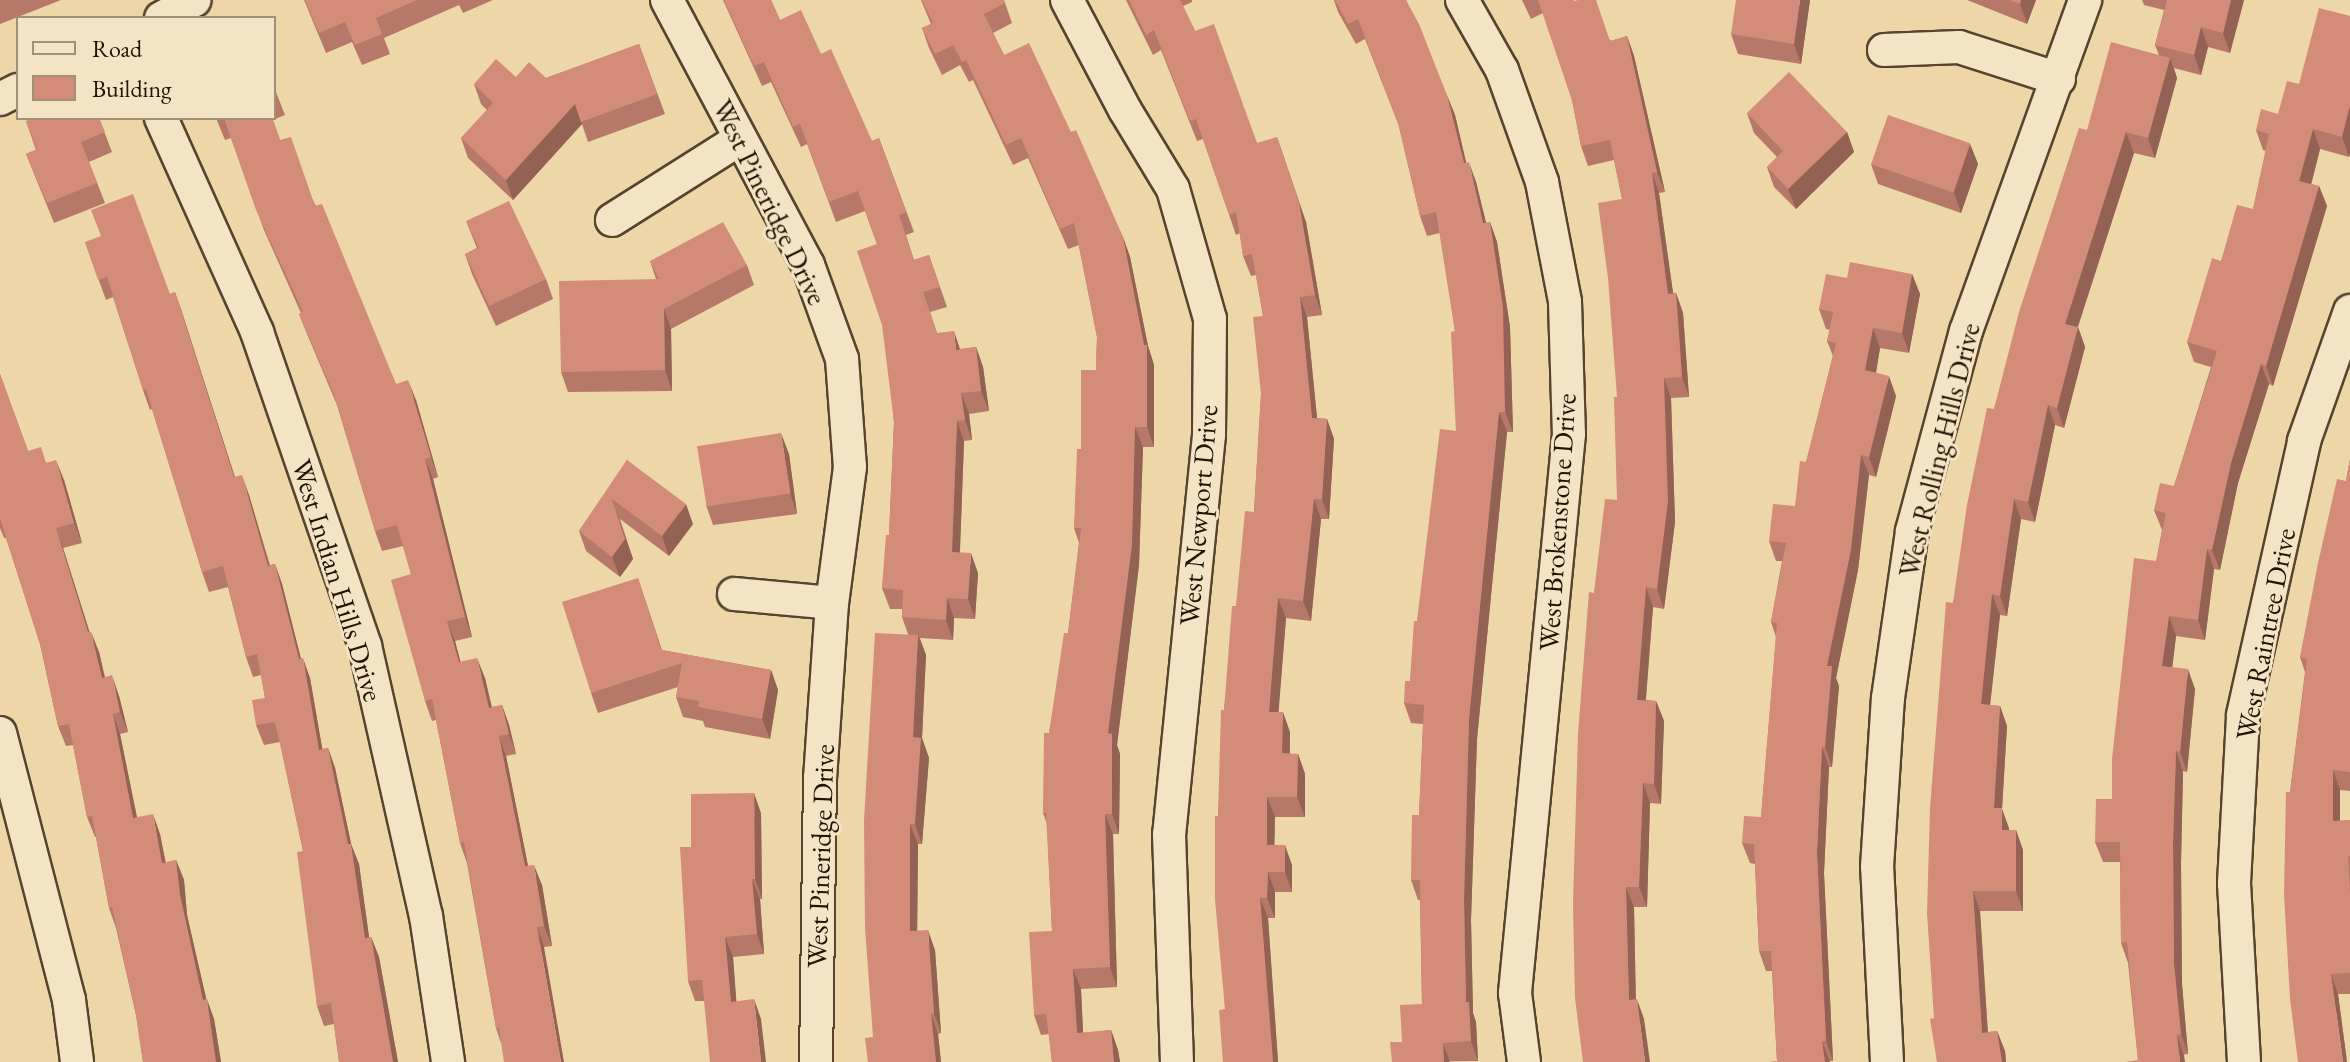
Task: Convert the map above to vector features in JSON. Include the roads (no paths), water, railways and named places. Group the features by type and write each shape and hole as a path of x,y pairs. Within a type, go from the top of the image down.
{"street":[{"path":"165,16 195,0"},
{"name":"West Pineridge Drive","path":"667,0 808,265 842,359 850,467 832,603 820,778 816,1062"},
{"name":"West Newport Drive","path":"1067,0 1125,110 1173,189 1210,319 1209,435 1169,834 1177,1062"},
{"name":"West Brokenstone Drive","path":"1462,0 1502,70 1542,182 1565,302 1569,434 1515,993 1524,1062"},
{"name":"West Rolling Hills Drive","path":"1887,1062 1877,867 1888,698 1912,531 1966,331 2085,0"},
{"path":"1884,50 1959,47 2059,79"},
{"name":"West Indian Hills Drive","path":"162,120 257,332 365,646 426,916 448,1062"},
{"path":"612,220 740,139"},
{"name":"West Raintree Drive","path":"2244,1062 2234,883 2243,715 2304,441 2350,311"},
{"path":"734,594 832,603"},
{"path":"0,733 69,1000 77,1062"}]}
